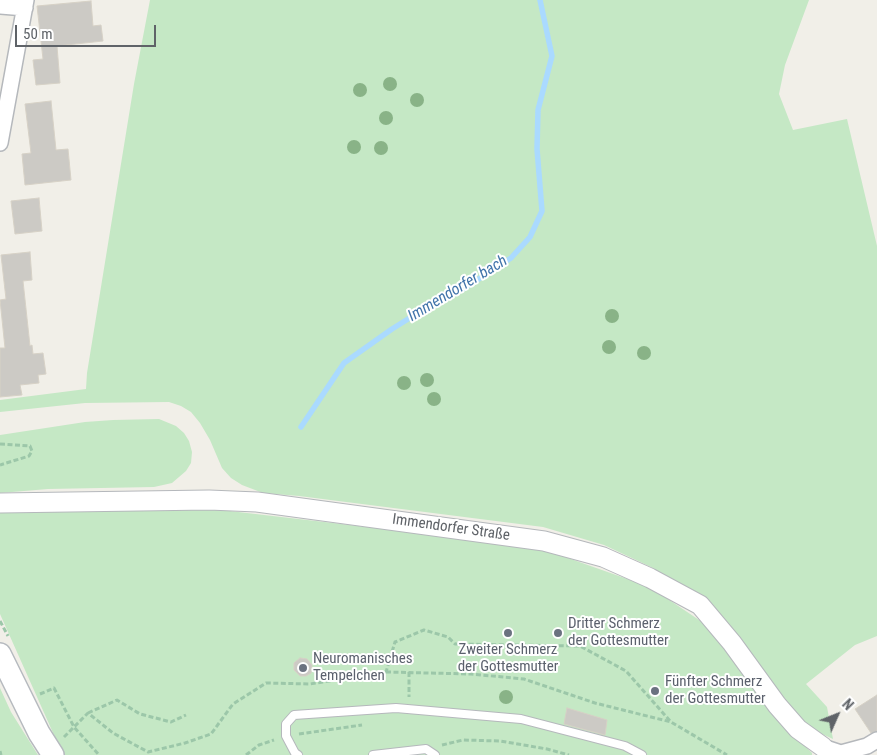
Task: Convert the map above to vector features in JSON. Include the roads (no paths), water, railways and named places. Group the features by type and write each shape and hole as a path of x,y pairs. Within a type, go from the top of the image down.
{"main road":[{"path":"0,654 39,733 57,747"}],"street":[{"path":"0,6 25,4 0,142"},
{"name":"Immendorfer Straße","path":"0,503 199,500 257,502 544,541 604,557 650,578 700,605 732,643 777,705 822,751"},
{"path":"822,751 841,753 867,746 877,740"}],"lane":[{"path":"298,755 286,736 286,724 294,715 396,708 520,719 625,746 642,755"},
{"path":"372,755 426,749 433,754"}],"waterway":[{"name":"Immendorfer bach","path":"301,427 344,363 392,329 437,301 465,288 511,258 530,237 542,211 537,149 538,110 552,56 540,0"}],"place":[{"name":"Zweiter Schmerz der Gottesmutter","path":"508,633"},
{"name":"Dritter Schmerz der Gottesmutter","path":"558,633"},
{"name":"Neuromanisches Tempelchen","path":"303,668"},
{"name":"Fünfter Schmerz der Gottesmutter","path":"655,691"}]}
